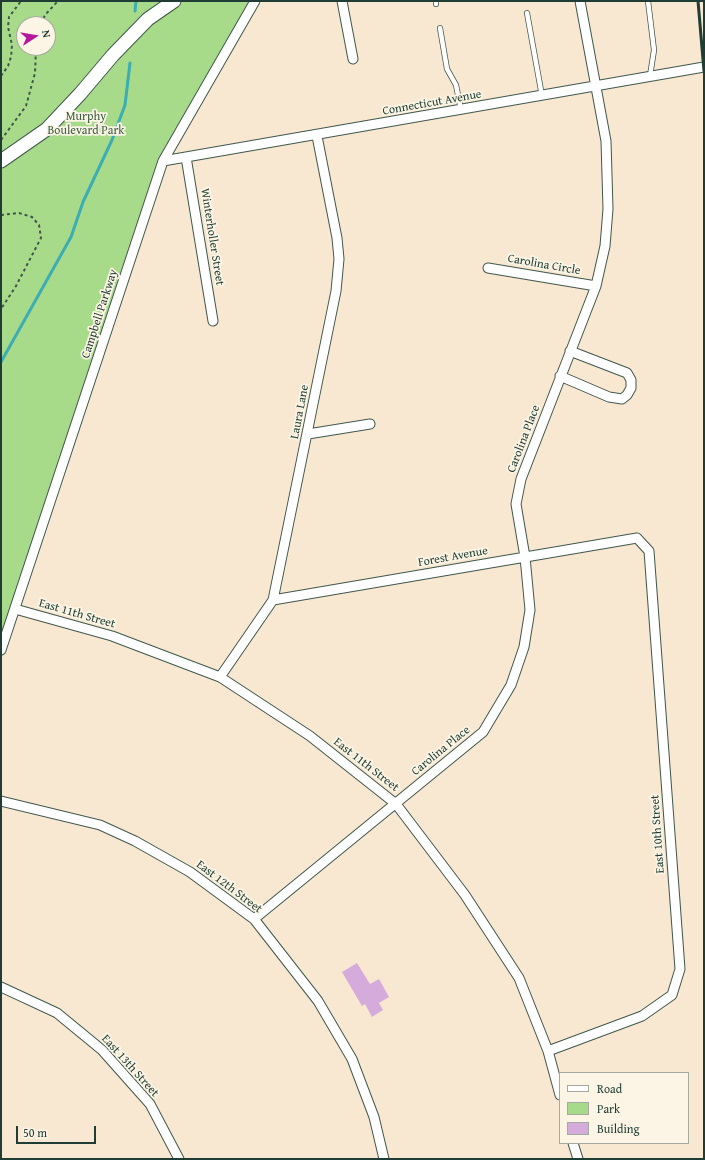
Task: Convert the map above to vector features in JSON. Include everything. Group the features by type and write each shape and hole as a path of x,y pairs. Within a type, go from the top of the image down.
{"street":[{"path":"1,161 47,129 80,94 113,55 143,24 174,1"},
{"name":"Campbell Parkway","path":"1,650 163,161 255,1"},
{"path":"342,1 353,59"},
{"path":"580,1 595,87"},
{"name":"Connecticut Avenue","path":"163,161 316,136 704,67"},
{"name":"Carolina Place","path":"254,919 483,732 511,685 524,647 530,610 525,557 516,504 521,479 596,286 605,246 608,203 606,141 595,87"},
{"name":"Laura Lane","path":"220,677 273,600 336,291 338,258 337,238 316,136"},
{"name":"Winterholler Street","path":"186,157 213,320"},
{"name":"Carolina Circle","path":"488,268 596,286"},
{"path":"560,376 609,397 622,399 632,388 631,380 627,373 570,351"},
{"path":"308,434 370,424"},
{"name":"Forest Avenue","path":"273,600 637,538"},
{"name":"East 10th Street","path":"548,1051 642,1016 672,995 680,969 649,551 637,538"},
{"name":"East 11th Street","path":"15,610 112,636 220,677 310,736 396,804 466,895 518,978 548,1051 559,1091"},
{"name":"East 12th Street","path":"1,801 100,825 135,841 190,872 254,919 318,1001 352,1059 374,1117 384,1159"},
{"name":"East 13th Street","path":"1,987 57,1013 102,1050 150,1104 179,1159"},
{"path":"573,1144 578,1159"}],"lane":[{"path":"648,1 654,50 650,76"},
{"path":"527,13 542,96"},
{"path":"440,28 447,69 456,85 461,110"}],"path":[{"path":"1,76 8,66 11,57 12,45 8,27 9,17 20,1"},
{"path":"45,16 58,1"},
{"path":"1,140 26,106 35,73 36,56"},
{"path":"1,215 19,213 32,217 39,225 41,238 16,286 1,309"}],"green space":[{"name":"Murphy Boulevard Park","path":"1,1 255,1 163,161 1,650"}],"building":[{"path":"357,963 370,984 379,979 389,997 379,1003 383,1010 372,1017 365,1004 362,1006 342,972"}],"waterway":[{"path":"135,11 136,1"},
{"path":"1,362 71,237 83,202 112,140 125,105 130,63"}],"railway":[{"path":"698,1 704,71"}]}
